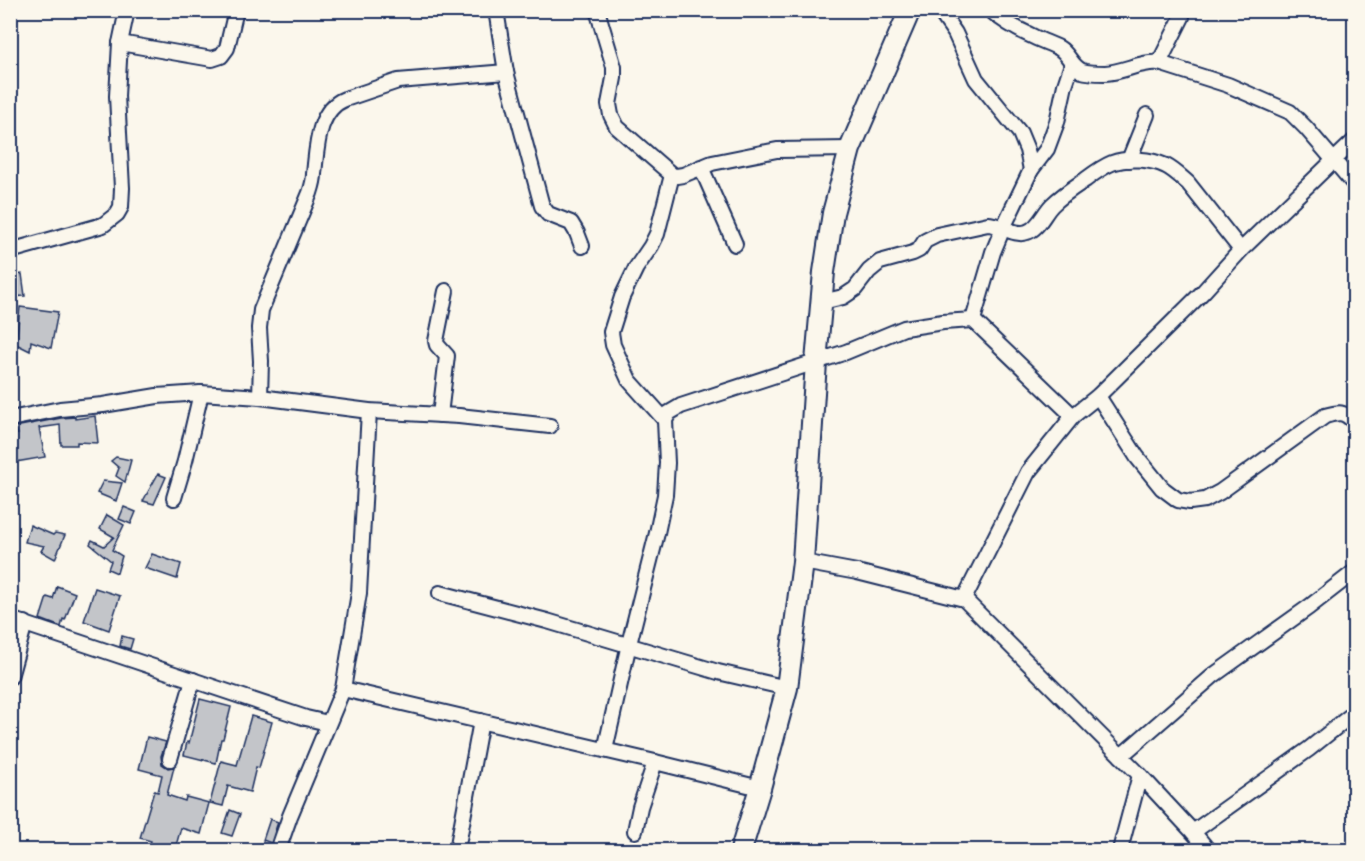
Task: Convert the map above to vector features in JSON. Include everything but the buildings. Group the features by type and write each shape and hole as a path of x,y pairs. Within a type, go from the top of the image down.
{"street":[{"path":"10,251 103,225 117,214 121,207 117,96 120,43 127,10"},
{"path":"120,43 212,59 221,56 227,48 236,10"},
{"path":"496,10 506,72 542,206 548,213 571,223 582,246"},
{"path":"597,10 614,67 609,104 611,115 617,127 672,176 683,175 712,163 777,150 850,148"},
{"path":"741,850 787,688 803,562 816,362 832,213 850,148 910,10"},
{"path":"939,10 955,33 976,79 1020,133 1027,150 1031,170"},
{"path":"990,10 1001,20 1059,48 1068,55 1072,64 1082,71 1106,73 1144,63 1159,63 1228,85 1290,112 1354,184"},
{"path":"1159,63 1182,17"},
{"path":"973,320 993,252 1031,170 1047,149 1057,122 1072,64"},
{"path":"260,397 261,310 310,193 318,139 322,124 331,108 336,102 398,81 506,72"},
{"path":"1129,160 1147,115"},
{"path":"964,599 1028,472 1073,416 1098,396 1203,292 1241,250 1354,141"},
{"path":"822,302 843,297 855,289 869,271 880,262 913,253 919,250 925,241 937,235 988,224 995,224 1019,233 1027,232 1035,228 1048,209 1061,196 1113,163 1129,160 1155,162 1179,174 1241,250"},
{"path":"701,167 735,244"},
{"path":"665,420 629,380 613,345 611,332 627,287 657,234 672,176"},
{"path":"440,415 447,356 436,341 446,291"},
{"path":"605,750 657,533 667,463 665,420 669,413 681,406 846,352 904,328 973,320 1073,416"},
{"path":"174,498 201,393"},
{"path":"10,419 60,409 157,396 201,393 260,397 369,411 440,415 550,426"},
{"path":"1098,396 1137,457 1161,488 1178,500 1190,502 1205,500 1220,492 1325,416 1337,412 1347,414 1354,422"},
{"path":"278,850 343,689 359,593 369,411"},
{"path":"803,562 857,572 964,599 1140,775 1208,850"},
{"path":"1121,756 1214,675 1354,572"},
{"path":"440,593 629,644 718,672 787,688"},
{"path":"10,619 306,718 328,723"},
{"path":"10,678 25,623"},
{"path":"171,759 193,680"},
{"path":"343,689 760,788"},
{"path":"1193,832 1309,749 1354,712"},
{"path":"457,850 481,721"},
{"path":"635,831 640,807 655,762"},
{"path":"1120,850 1140,775"}]}
